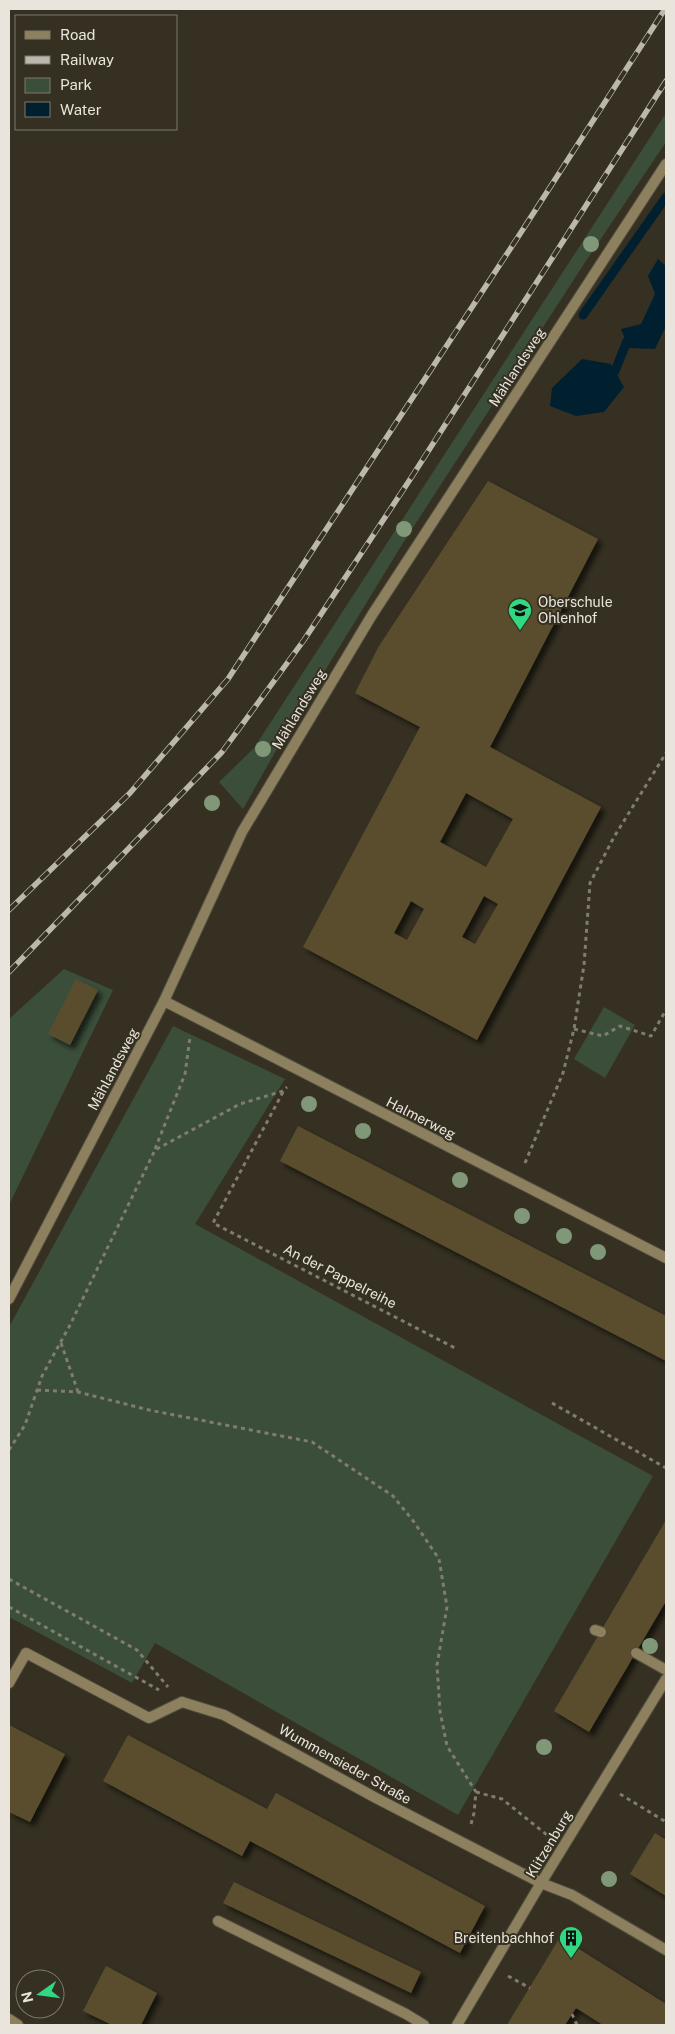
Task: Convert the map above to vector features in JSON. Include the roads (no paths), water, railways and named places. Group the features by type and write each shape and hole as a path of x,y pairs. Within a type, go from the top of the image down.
{"street":[{"name":"Mählandsweg","path":"9,1299 164,1001 242,832 362,631 666,164"},
{"name":"Halmerweg","path":"164,1001 666,1258"},
{"name":"Wummensieder Straße","path":"9,1684 26,1653 149,1718 182,1702 224,1715 464,1844 541,1883 572,1895 666,1950"},
{"path":"636,1653 666,1670"},
{"name":"Klitzenburg","path":"457,2025 541,1883 666,1679"},
{"path":"218,1921 406,2014 424,2025"},
{"path":"9,2019 18,2025"}],"water":[{"path":"658,259 666,266 666,326 655,349 629,348 621,329 641,324 655,294 648,276"},
{"path":"582,359 611,364 624,387 604,412 576,416 550,406 552,388"}],"waterway":[{"path":"583,315 666,197"},
{"path":"615,371 627,341"}],"railway":[{"path":"9,910 130,793 228,679 665,9"},
{"path":"9,972 222,752 304,640 409,481 666,81"}],"place":[{"name":"Oberschule Ohlenhof","path":"520,631"},
{"name":"Breitenbachhof","path":"571,1959"}]}
